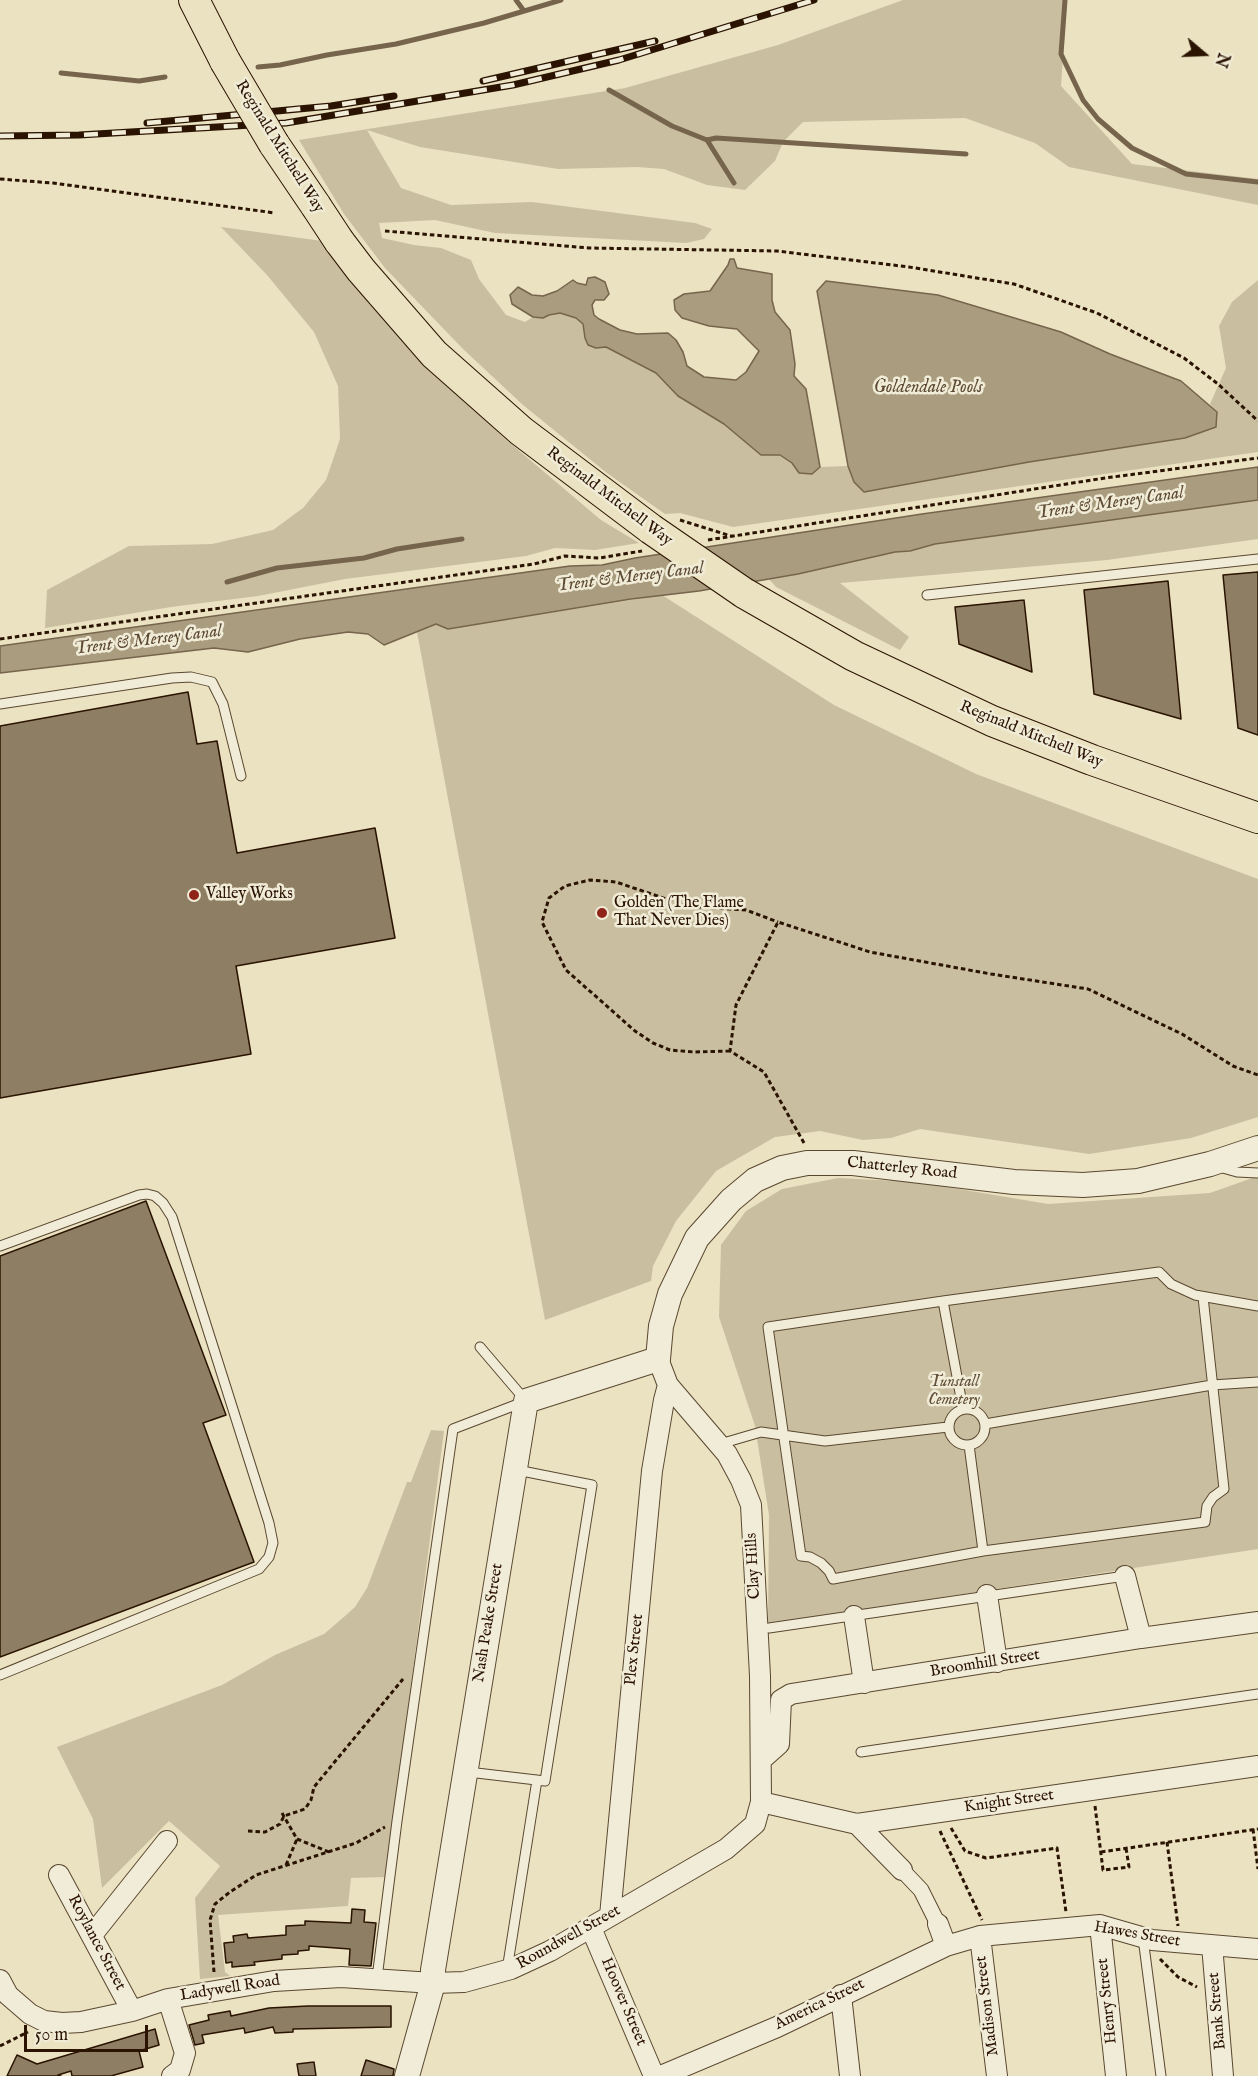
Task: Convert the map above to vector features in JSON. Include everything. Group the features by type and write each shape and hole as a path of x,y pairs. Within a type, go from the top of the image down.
{"main road":[{"name":"Reginald Mitchell Way","path":"194,0 225,61 274,144 339,242 361,270 434,354 647,540 854,656 992,721 1092,760 1258,818"}],"street":[{"name":"Chatterley Road","path":"658,1359 661,1326 670,1294 697,1238 730,1200 755,1180 782,1168 807,1163 853,1162 1014,1182 1083,1185 1138,1181 1210,1164 1258,1148"},
{"name":"Clay Hills","path":"658,1359 668,1385 727,1454 751,1505 760,1676 761,1802"},
{"path":"526,1401 658,1359"},
{"name":"Plex Street","path":"610,1916 652,1471 668,1385"},
{"name":"Nash Peake Street","path":"433,1983 433,1970 526,1401"},
{"path":"1125,1576 1141,1638"},
{"path":"987,1595 997,1662"},
{"path":"854,1616 864,1683"},
{"name":"Broomhill Street","path":"760,1760 778,1744 780,1700 791,1694 1141,1638 1258,1622"},
{"name":"Knight Street","path":"761,1802 857,1824 1258,1766"},
{"name":"Roundwell Street","path":"433,1983 464,1982 507,1970 550,1951 726,1849 755,1824 761,1802"},
{"path":"857,1824 921,1890 946,1946"},
{"path":"92,1935 167,1841"},
{"name":"Roylance Street","path":"59,1875 132,2011"},
{"name":"Hawes Street","path":"985,1936 1100,1925 1146,1938 1258,1949"},
{"name":"Henry Street","path":"1100,1925 1116,2076"},
{"name":"Hoover Street","path":"591,1928 654,2076"},
{"name":"America Street","path":"661,2076 777,2027 946,1946 985,1936"},
{"name":"Madison Street","path":"985,1936 997,2076"},
{"name":"Bank Street","path":"1212,1945 1223,2076"},
{"name":"Ladywell Road","path":"44,2021 62,2024 81,2022 132,2011 168,1999 273,1981 341,1977 433,1983"},
{"path":"0,1980 8,1995 30,2014 44,2021"},
{"path":"407,2076 433,1983"},
{"path":"841,1995 850,2076"},
{"path":"168,1999 185,2053 180,2070 172,2076"}],"lane":[{"path":"927,595 1258,559"},
{"path":"0,704 172,678 191,677 212,682 223,704 241,776"},
{"path":"1210,1164 1237,1172 1258,1173"},
{"path":"0,1246 139,1196 147,1194 155,1196 163,1203 172,1217 266,1512 273,1543 269,1557 259,1569 0,1675"},
{"path":"1203,1297 1224,1490 1213,1497 1205,1514 1205,1522 983,1551 833,1579 821,1563 810,1557 801,1556 768,1327 1159,1272 1171,1284 1203,1297 1258,1306"},
{"path":"943,1301 963,1409"},
{"path":"377,1978 453,1429 526,1401 480,1347"},
{"path":"985,1424 1212,1385 1258,1382"},
{"path":"963,1409 979,1413 985,1424 982,1437 978,1442 969,1445 958,1443 953,1439 948,1427 952,1416 963,1409"},
{"path":"719,1444 761,1432 825,1441 948,1427"},
{"path":"969,1445 983,1551"},
{"path":"465,1771 545,1781 592,1485 514,1469"},
{"path":"769,1628 1125,1576"},
{"path":"861,1752 1258,1694"},
{"path":"507,1970 537,1780"},
{"path":"1146,1938 1161,2076"}],"path":[{"path":"0,179 53,183 275,213"},
{"path":"385,231 589,248 777,251 909,267 1014,284 1097,313 1184,358 1218,384 1258,421"},
{"path":"699,542 1105,478 1258,458"},
{"path":"0,639 534,564 565,556 599,558 647,540"},
{"path":"807,1163 804,1143 764,1072 730,1051 670,1050 653,1043 635,1031 566,970 542,922 549,898 566,886 590,880 616,882 687,906 746,910 870,952 1088,989 1182,1034 1233,1066 1258,1075"},
{"path":"730,1051 736,1005 778,922"},
{"path":"248,1831 265,1832 273,1829 283,1815 305,1809 314,1787 421,1658"},
{"path":"1093,1790 1103,1870 1129,1867 1126,1848"},
{"path":"936,1812 965,1851 986,1858 1057,1848 1068,1928"},
{"path":"936,1812 985,1936"},
{"path":"283,1815 297,1839 329,1852"},
{"path":"206,1992 215,1983 210,1920 215,1904 256,1875 356,1843 397,1821"},
{"path":"1101,1852 1258,1828"},
{"path":"1253,1829 1258,1869"},
{"path":"286,1866 297,1839"},
{"path":"1167,1842 1180,1942"},
{"path":"1146,1938 1159,1957 1178,1977 1216,1993"},
{"path":"0,2046 22,2036 44,2021"}],"green space":[{"path":"903,0 1067,0 1061,86 1132,164 1258,179 1258,205 1069,167 1035,143 965,118 803,122 783,142 775,161 745,190 707,185 664,169 637,167 558,169 420,147 367,130 401,188 451,205 532,202 695,223 712,229 704,239 686,243 495,233 435,220 379,223 382,238 441,248 471,260 479,279 506,315 525,322 533,317 543,318 560,313 576,318 583,324 585,338 596,348 606,347 656,373 678,396 724,424 761,455 780,455 812,474 820,467 848,466 854,482 864,492 1029,462 1185,438 1216,427 1217,412 1210,404 1226,368 1219,326 1232,302 1258,280 1258,452 733,527 680,513 665,514 607,473 523,405 463,349 385,268 344,214 299,140 625,88 778,45"},
{"path":"221,227 322,241 422,359 504,438 601,520 639,543 595,550 555,548 526,556 345,579 258,596 171,607 45,628 47,590 129,546 212,544 273,530 303,508 326,480 340,439 338,386 314,332 267,275"},
{"path":"1258,500 1258,539 1107,560 840,583 909,637 900,650 776,587 769,579 935,544"},
{"path":"662,595 834,705 976,774 1258,879 1258,1117 1191,1138 1089,1154 920,1129 891,1138 863,1140 820,1131 775,1137 716,1171 676,1221 653,1266 651,1281 545,1320 417,632 436,624 448,629"},
{"name":"Tunstall Cemetery","path":"1258,1176 1258,1549 768,1624 769,1515 755,1426 719,1317 721,1245 746,1211 782,1189 838,1178 917,1182 1048,1204 1210,1193"},
{"path":"431,1430 444,1431 386,1877 351,1878 348,1906 218,1915 225,1972 230,1976 200,1979 195,1898 220,1866 169,1821 102,1888 93,1819 57,1747 222,1685 275,1655 324,1634 355,1607 367,1588 407,1482 411,1482"}],"water":[{"path":"730,259 734,259 737,268 772,274 772,300 775,312 790,330 795,364 794,376 806,389 820,467 812,474 799,473 792,463 780,455 761,455 724,424 678,396 656,373 606,347 596,348 588,345 583,324 576,318 560,313 543,318 533,317 512,304 510,295 518,287 532,295 543,296 557,291 573,280 586,285 588,278 595,277 605,282 609,294 604,300 595,300 592,305 594,315 599,319 620,330 637,334 668,333 676,340 683,352 687,366 704,377 736,380 746,372 759,351 737,329 709,326 682,318 675,310 674,300 684,294 710,291"},
{"name":"Goldendale Pools","path":"826,281 938,295 1061,332 1110,354 1181,381 1217,412 1216,427 1185,438 1029,462 864,492 854,482 848,466 817,291"},
{"name":"Trent & Mersey Canal","path":"1258,467 1258,500 935,544 798,574 448,629 436,624 384,645 368,634 348,632 300,639 248,652 214,648 0,673 0,646 570,566 602,565 922,514"}],"building":[{"path":"1258,572 1258,735 1238,728 1223,575"},
{"path":"1168,581 1181,719 1094,694 1084,590"},
{"path":"1024,600 1032,672 959,644 955,607"},
{"name":"Valley Works","path":"188,692 197,744 217,741 237,853 375,828 395,938 236,966 251,1054 0,1098 0,726"},
{"path":"146,1201 226,1415 203,1423 254,1562 0,1657 0,1256"},
{"path":"352,1909 365,1910 364,1922 376,1923 371,1966 349,1965 350,1949 309,1946 309,1950 298,1951 298,1954 282,1955 282,1959 254,1962 255,1965 232,1967 232,1962 226,1963 224,1943 234,1942 233,1936 247,1934 248,1938 286,1935 286,1926 305,1925 305,1921 351,1923"},
{"path":"391,2006 391,2027 293,2029 293,2032 275,2033 273,2027 245,2033 244,2028 202,2035 204,2043 195,2045 189,2025 209,2020 208,2015 230,2011 231,2016 269,2008"},
{"path":"155,2029 159,2045 139,2051 143,2067 111,2076 72,2076 71,2071 58,2075 61,2076 7,2076 17,2055 37,2064"},
{"path":"366,2060 394,2069 393,2076 361,2076"},
{"path":"314,2062 316,2076 299,2076 297,2064"}],"waterway":[{"path":"516,0 524,11"},
{"path":"258,67 396,44 484,23 561,0"},
{"path":"1065,0 1061,54 1083,100 1098,119 1132,148 1186,174 1258,182"},
{"path":"61,73 139,81 165,77"},
{"path":"609,90 672,126 707,140 716,138 966,154"},
{"path":"707,140 734,183"},
{"path":"227,582 277,568 364,558 397,549 462,539"}],"railway":[{"path":"0,136 79,135 286,123 513,85 619,60 814,0"},
{"path":"483,81 655,41"},
{"path":"147,123 331,106 394,96"}],"place":[{"name":"Valley Works","path":"194,895"},
{"name":"Golden (The Flame That Never Dies)","path":"602,913"}]}
